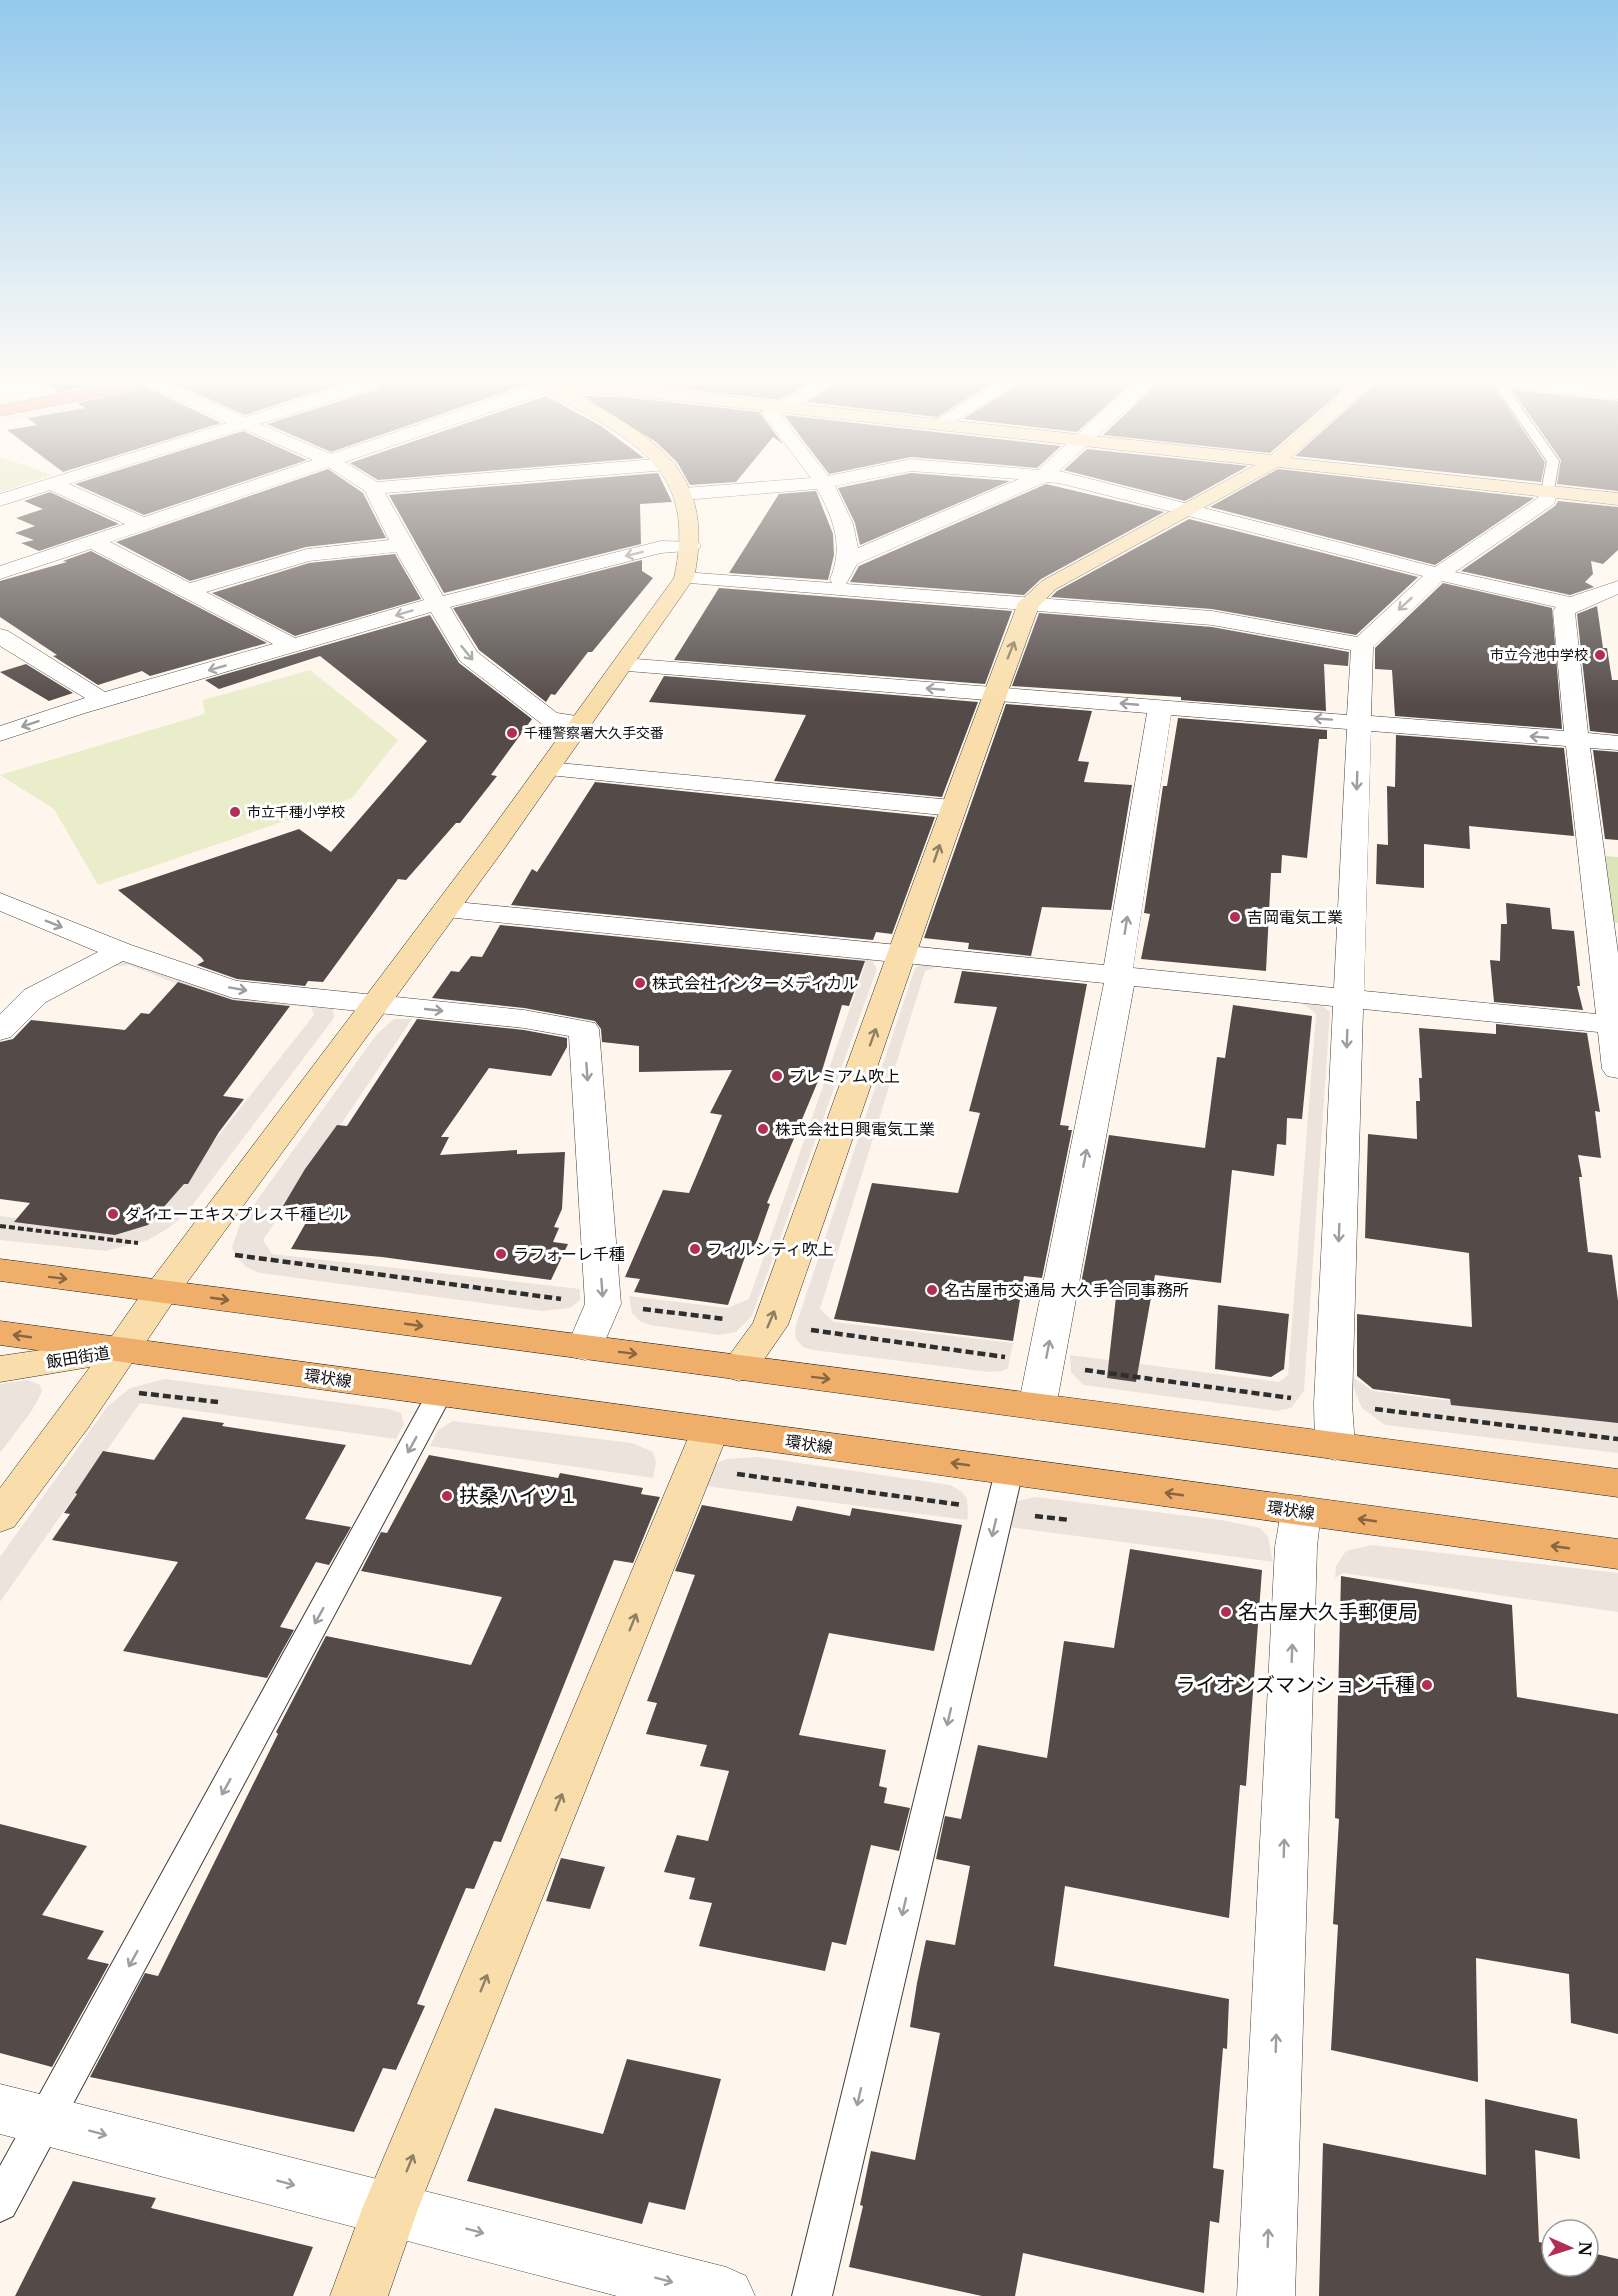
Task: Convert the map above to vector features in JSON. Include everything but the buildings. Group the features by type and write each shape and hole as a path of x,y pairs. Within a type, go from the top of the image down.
{"main road":[{"path":"0,1270 1618,1483"},
{"name":"環状線","path":"0,1333 1618,1554"}],"street":[{"path":"0,500 32,490"},
{"path":"66,490 145,525"},
{"path":"0,573 246,490"},
{"path":"374,490 435,604 468,656 550,719 581,723"},
{"path":"682,490 687,501 691,546 684,578 1212,618 1362,645"},
{"path":"684,494 733,490"},
{"path":"827,490 845,531 848,560 836,588"},
{"path":"848,560 1010,490"},
{"path":"1110,490 1438,574 1572,604"},
{"path":"739,1368 770,1325 903,954 952,808 1029,603 1049,585 1223,490"},
{"path":"1531,490 1618,499"},
{"path":"1335,1446 1333,1404 1362,645 1438,574 1547,500 1548,492"},
{"path":"85,544 187,591 294,646"},
{"path":"187,591 307,555 402,545"},
{"path":"0,735 100,701 435,604 661,547 691,546"},
{"name":"飯田街道","path":"0,1369 122,1350 162,1292 446,909 684,578"},
{"path":"1618,587 1572,604 1564,611 1577,740 1616,1025 1618,1069"},
{"path":"0,636 93,693 100,701"},
{"path":"623,665 1618,743"},
{"path":"1036,1407 1119,986 1117,975 1160,706"},
{"path":"548,768 952,808"},
{"path":"0,901 121,951 233,989 524,1019 584,1029 603,1304 585,1347"},
{"path":"446,909 1616,1025"},
{"path":"0,1031 35,996 121,951"},
{"path":"0,1517 122,1350"},
{"path":"359,2296 390,2209 711,1431"},
{"path":"1266,2296 1296,1547 1301,1511"},
{"path":"23,2114 726,2296"}],"lane":[{"path":"0,2203 23,2114 440,1393"},
{"path":"812,2296 1009,1471"}],"path":[{"path":"0,1226 138,1243"},
{"path":"235,1255 567,1299"},
{"path":"631,1308 736,1321"},
{"path":"806,1330 1011,1358"},
{"path":"1080,1369 1298,1399"},
{"path":"130,1401 138,1392 230,1404"},
{"path":"1362,1408 1618,1438"},
{"path":"732,1474 968,1506"}],"green space":[{"path":"310,670 398,740 352,798 98,885 54,809 0,775 205,714 203,700"},
{"path":"1605,856 1618,857 1618,923 1612,922"}],"shaded area":[{"path":"857,959 872,960 877,969 752,1316 736,1332 719,1335 650,1325 640,1321 632,1313 629,1296 727,1308 749,1299 865,965"},
{"path":"120,962 140,963 190,984 195,982 333,1008 334,1018 185,1215 167,1229 148,1240 106,1251 0,1240 0,1216 118,1231 151,1221 314,1015 311,1007 218,1000 129,965 112,967"},
{"path":"922,963 941,965 925,971 820,1309 834,1322 1013,1343 1008,1368 1002,1371 989,1372 813,1350 803,1347 796,1339 795,1328 915,968"},
{"path":"1303,1003 1321,1005 1330,1012 1304,1391 1291,1408 1277,1411 1083,1385 1071,1372 1070,1355 1279,1382 1288,1375 1316,1014"},
{"path":"394,1019 412,1019 263,1240 272,1254 580,1289 580,1300 570,1308 542,1311 260,1273 246,1267 235,1255 232,1247 240,1224 377,1034"},
{"path":"1347,1373 1373,1391 1618,1422 1618,1453 1385,1425 1362,1408"},
{"path":"165,1379 388,1409 401,1413 404,1424 396,1439 140,1403 0,1602 0,1557 107,1407 130,1388"},
{"path":"28,1380 40,1385 42,1392 31,1412 0,1453 0,1384"},
{"path":"453,1421 632,1443 653,1452 656,1462 653,1478 430,1446 438,1430"},
{"path":"758,1457 950,1485 962,1492 967,1499 967,1520 705,1486 715,1465 726,1459"},
{"path":"1035,1497 1221,1520 1260,1528 1268,1537 1273,1562 1000,1526 1010,1503"},
{"path":"1372,1545 1618,1573 1618,1612 1343,1573 1335,1578 1336,1566 1346,1551"}],"place":[{"name":"市立今池中学校","path":"1600,655"},
{"name":"千種警察署大久手交番","path":"512,733"},
{"name":"市立千種小学校","path":"235,812"},
{"name":"吉岡電気工業","path":"1235,917"},
{"name":"株式会社インターメディカル","path":"640,983"},
{"name":"プレミアム吹上","path":"777,1076"},
{"name":"株式会社日興電気工業","path":"763,1129"},
{"name":"ダイエーエキスプレス千種ビル","path":"113,1214"},
{"name":"フィルシティ吹上","path":"695,1249"},
{"name":"ラフォーレ千種","path":"501,1254"},
{"name":"名古屋市交通局 大久手合同事務所","path":"932,1290"},
{"name":"扶桑ハイツ１","path":"447,1496"},
{"name":"名古屋大久手郵便局","path":"1226,1612"},
{"name":"ライオンズマンション千種","path":"1427,1685"}]}
